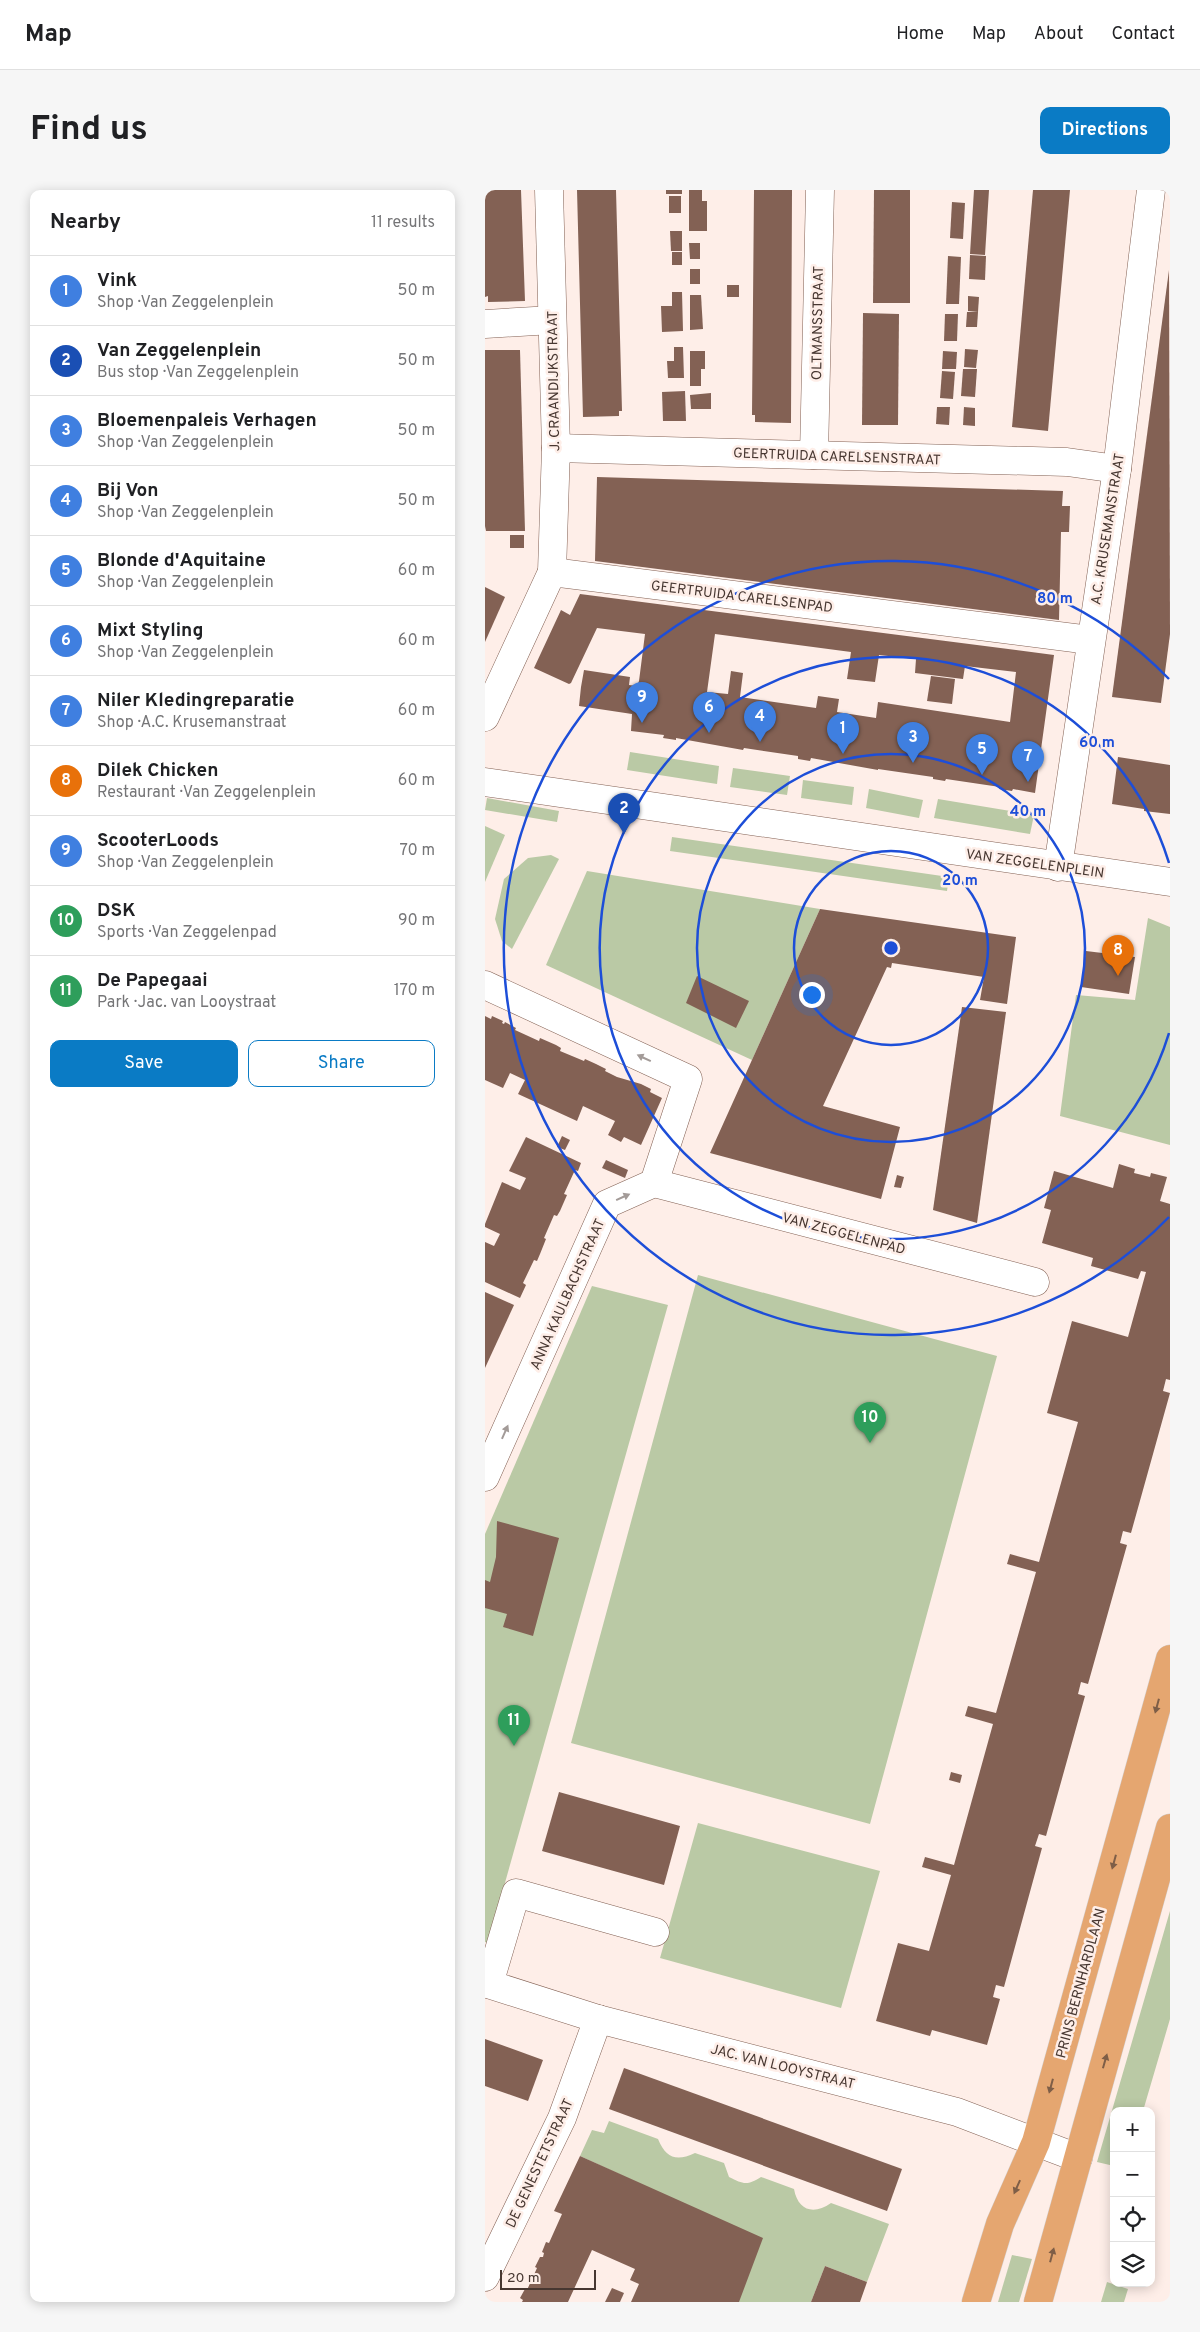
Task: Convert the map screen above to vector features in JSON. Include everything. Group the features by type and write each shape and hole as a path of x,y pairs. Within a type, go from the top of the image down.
{"main road":[{"name":"PRINS BERNHARDLAAN","path":"976,2302 1000,2224 1036,2142 1170,1659"},
{"path":"1038,2302 1170,1828"}],"street":[{"name":"J. CRAANDIJKSTRAAT","path":"549,190 556,448 552,572"},
{"name":"OLTMANSSTRAAT","path":"814,455 820,190"},
{"name":"A.C. KRUSEMANSTRAAT","path":"1058,867 1090,640 1117,469 1151,190"},
{"path":"485,324 552,320"},
{"name":"GEERTRUIDA CARELSENSTRAAT","path":"556,448 1067,462 1117,469"},
{"path":"485,717 552,572"},
{"name":"GEERTRUIDA CARELSENPAD","path":"552,572 1090,640"},
{"name":"VAN ZEGGELENPLEIN","path":"485,782 1170,882"},
{"path":"485,985 688,1079 654,1183"},
{"name":"VAN ZEGGELENPAD","path":"654,1183 1035,1282"},
{"name":"ANNA KAULBACHSTRAAT","path":"485,1477 607,1204 654,1183"},
{"path":"487,1984 516,1893 655,1932"},
{"name":"JAC. VAN LOOYSTRAAT","path":"487,1984 598,2019 957,2112 1078,2158"},
{"name":"DE GENESTETSTRAAT","path":"485,2277 562,2118 598,2019"}],"green space":[{"path":"630,752 719,766 717,784 627,770"},
{"path":"733,768 790,776 787,795 730,787"},
{"path":"803,780 854,787 852,805 801,798"},
{"path":"869,789 923,800 919,818 866,808"},
{"path":"487,798 559,811 557,822 485,810"},
{"path":"938,799 1034,815 1030,834 934,818"},
{"path":"485,826 505,835 485,882"},
{"path":"672,837 949,877 947,891 670,851"},
{"path":"551,855 559,859 512,949 502,941 495,919 504,879 528,858"},
{"path":"587,871 820,909 752,1060 546,965"},
{"path":"1148,918 1170,927 1170,1145 1060,1116 1076,995 1135,1000"},
{"path":"698,1275 997,1356 870,1824 571,1743"},
{"path":"592,1286 668,1305 488,1943 485,1942 485,1534"},
{"path":"698,1823 880,1871 841,2008 660,1958"},
{"path":"1170,1911 1170,2019 1144,2107 1113,2107"},
{"path":"1110,2117 1110,2165 1097,2162"},
{"path":"609,2121 658,2139 668,2154 677,2158 695,2153 724,2163 729,2177 738,2181 748,2183 761,2177 794,2189 799,2202 808,2209 819,2209 831,2203 889,2224 867,2282 825,2266 811,2302 739,2302 686,2205 580,2156 592,2130 604,2133"},
{"path":"1012,2255 1032,2259 1019,2302 998,2302"},
{"path":"1107,2282 1110,2283 1110,2287 1128,2289 1124,2302 1101,2302"}],"building":[{"path":"485,190 521,190 525,301 488,302 488,296 485,297"},
{"path":"577,190 616,190 622,411 619,411 619,416 583,417"},
{"path":"666,190 682,190 682,194 666,194"},
{"path":"689,190 702,190 702,201 707,201 707,231 689,231"},
{"path":"754,190 792,190 791,423 755,422 755,415 752,415"},
{"path":"874,190 910,190 910,303 873,303"},
{"path":"974,190 989,190 985,255 970,254"},
{"path":"1033,190 1070,190 1048,431 1012,427"},
{"path":"669,196 681,196 681,213 669,213"},
{"path":"952,202 965,203 963,239 950,238"},
{"path":"670,231 682,231 682,251 671,251"},
{"path":"689,243 700,243 700,259 690,259"},
{"path":"672,252 682,252 682,265 672,265"},
{"path":"970,255 986,256 985,280 969,279"},
{"path":"948,256 961,257 959,304 946,304"},
{"path":"690,269 700,269 700,284 690,284"},
{"path":"1169,270 1170,634 1161,703 1112,697"},
{"path":"727,285 739,285 739,297 727,297"},
{"path":"672,292 682,292 683,331 662,332 661,306 672,306"},
{"path":"690,295 701,295 703,329 690,330"},
{"path":"968,296 979,297 978,312 968,311"},
{"path":"967,312 978,312 977,327 966,327"},
{"path":"863,313 899,314 898,425 862,425"},
{"path":"945,314 958,314 957,341 944,341"},
{"path":"674,347 683,347 684,378 668,378 667,361 674,361"},
{"path":"965,349 978,350 976,368 964,367"},
{"path":"485,350 520,350 525,531 486,531"},
{"path":"690,351 705,351 705,369 701,369 701,386 690,386"},
{"path":"943,351 957,352 956,369 942,369"},
{"path":"963,369 977,369 975,397 961,396"},
{"path":"942,371 955,372 953,399 940,398"},
{"path":"685,391 686,421 663,421 662,392"},
{"path":"711,393 711,409 691,409 690,395"},
{"path":"937,407 950,407 949,425 936,424"},
{"path":"964,407 975,408 975,426 963,425"},
{"path":"597,477 1063,491 1062,506 1070,506 1069,532 1061,532 1059,620 595,561"},
{"path":"510,535 524,535 524,548 510,548"},
{"path":"485,587 505,597 485,642"},
{"path":"580,594 1054,655 1035,793 1013,789 1012,791 999,789 1000,787 946,779 945,781 933,779 933,777 878,770 811,758 810,761 798,759 798,756 744,748 743,750 676,738 676,740 663,738 664,735 631,731 632,714 579,706 581,687 584,670 630,677 629,685 637,686 645,634 597,628 569,684 534,668 561,610 570,615","holes":["715,634 851,652 847,679 875,682 879,655 916,659 915,673 963,679 965,666 1016,672 1010,722 878,702 876,718 837,712 839,699 818,696 816,708 740,697 743,673 731,671 728,694 707,692"]},
{"path":"931,676 955,679 952,704 927,701"},
{"path":"1118,757 1170,765 1170,814 1112,804"},
{"path":"820,909 1016,937 1007,1004 980,1000 984,977 892,963 891,968 887,967 823,1106 900,1127 881,1199 710,1153"},
{"path":"1086,951 1135,957 1129,994 1081,987"},
{"path":"697,976 749,1001 736,1028 686,1003"},
{"path":"962,1007 1006,1012 977,1223 933,1210"},
{"path":"485,1016 491,1019 492,1016 503,1021 502,1023 504,1024 505,1022 516,1028 515,1030 539,1041 540,1038 556,1045 561,1048 560,1051 596,1064 617,1077 641,1084 651,1089 650,1092 662,1098 641,1145 624,1137 621,1142 608,1135 615,1121 583,1106 577,1121 518,1094 525,1080 510,1073 503,1088 485,1080"},
{"path":"562,1136 570,1140 565,1150 557,1147"},
{"path":"526,1137 581,1163 578,1171 575,1170 564,1194 567,1195 560,1211 557,1216 554,1215 537,1261 534,1260 523,1283 526,1285 520,1298 485,1282 485,1242 494,1246 500,1234 485,1227 485,1224 502,1182 520,1190 526,1178 509,1171"},
{"path":"606,1160 628,1170 625,1178 602,1168"},
{"path":"1119,1164 1135,1169 1134,1173 1150,1177 1151,1173 1167,1177 1160,1201 1170,1204 1170,1380 1166,1379 1163,1391 1170,1393 1131,1533 1123,1531 1120,1543 1127,1545 1088,1684 1081,1682 1078,1694 1085,1696 1046,1836 1039,1834 1035,1846 1042,1848 1004,1987 996,1985 993,1997 1000,1999 987,2045 932,2030 930,2036 876,2021 898,1943 929,1951 951,1875 922,1867 925,1857 954,1865 993,1724 965,1716 968,1706 996,1713 1036,1572 1007,1564 1010,1554 1039,1562 1078,1422 1047,1413 1072,1321 1128,1337 1146,1272 1141,1271 1138,1279 1091,1266 1093,1258 1042,1243 1051,1210 1044,1208 1054,1171 1113,1188"},
{"path":"897,1175 904,1177 901,1188 894,1187"},
{"path":"485,1292 514,1305 485,1368"},
{"path":"497,1521 559,1538 533,1636 503,1627 507,1614 485,1608 485,1580 490,1582 496,1557"},
{"path":"951,1772 962,1775 960,1783 949,1780"},
{"path":"559,1792 680,1826 664,1885 542,1851"},
{"path":"485,2039 543,2060 528,2101 485,2086"},
{"path":"624,2068 902,2169 887,2211 609,2109"},
{"path":"580,2156 763,2238 739,2302 631,2302 639,2284 630,2280 635,2269 592,2250 568,2302 522,2302 523,2300 520,2298 525,2289 527,2290 537,2268 535,2267 540,2257 543,2257 544,2253 542,2252 546,2242 549,2243 562,2214 554,2211"},
{"path":"825,2266 867,2282 860,2302 811,2302"},
{"path":"612,2288 624,2293 620,2302 605,2302"}],"place":[{"name":"ScooterLoods","path":"642,723"},
{"name":"Mixt Styling","path":"709,733"},
{"name":"Bij Von","path":"760,742"},
{"name":"Vink","path":"843,754"},
{"name":"Bloemenpaleis Verhagen","path":"913,763"},
{"name":"Blonde d'Aquitaine","path":"982,775"},
{"name":"Niler Kledingreparatie","path":"1028,782"},
{"name":"Van Zeggelenplein","path":"624,834"},
{"name":"Dilek Chicken","path":"1118,976"},
{"name":"DSK","path":"870,1443"},
{"name":"De Papegaai","path":"514,1746"}]}
